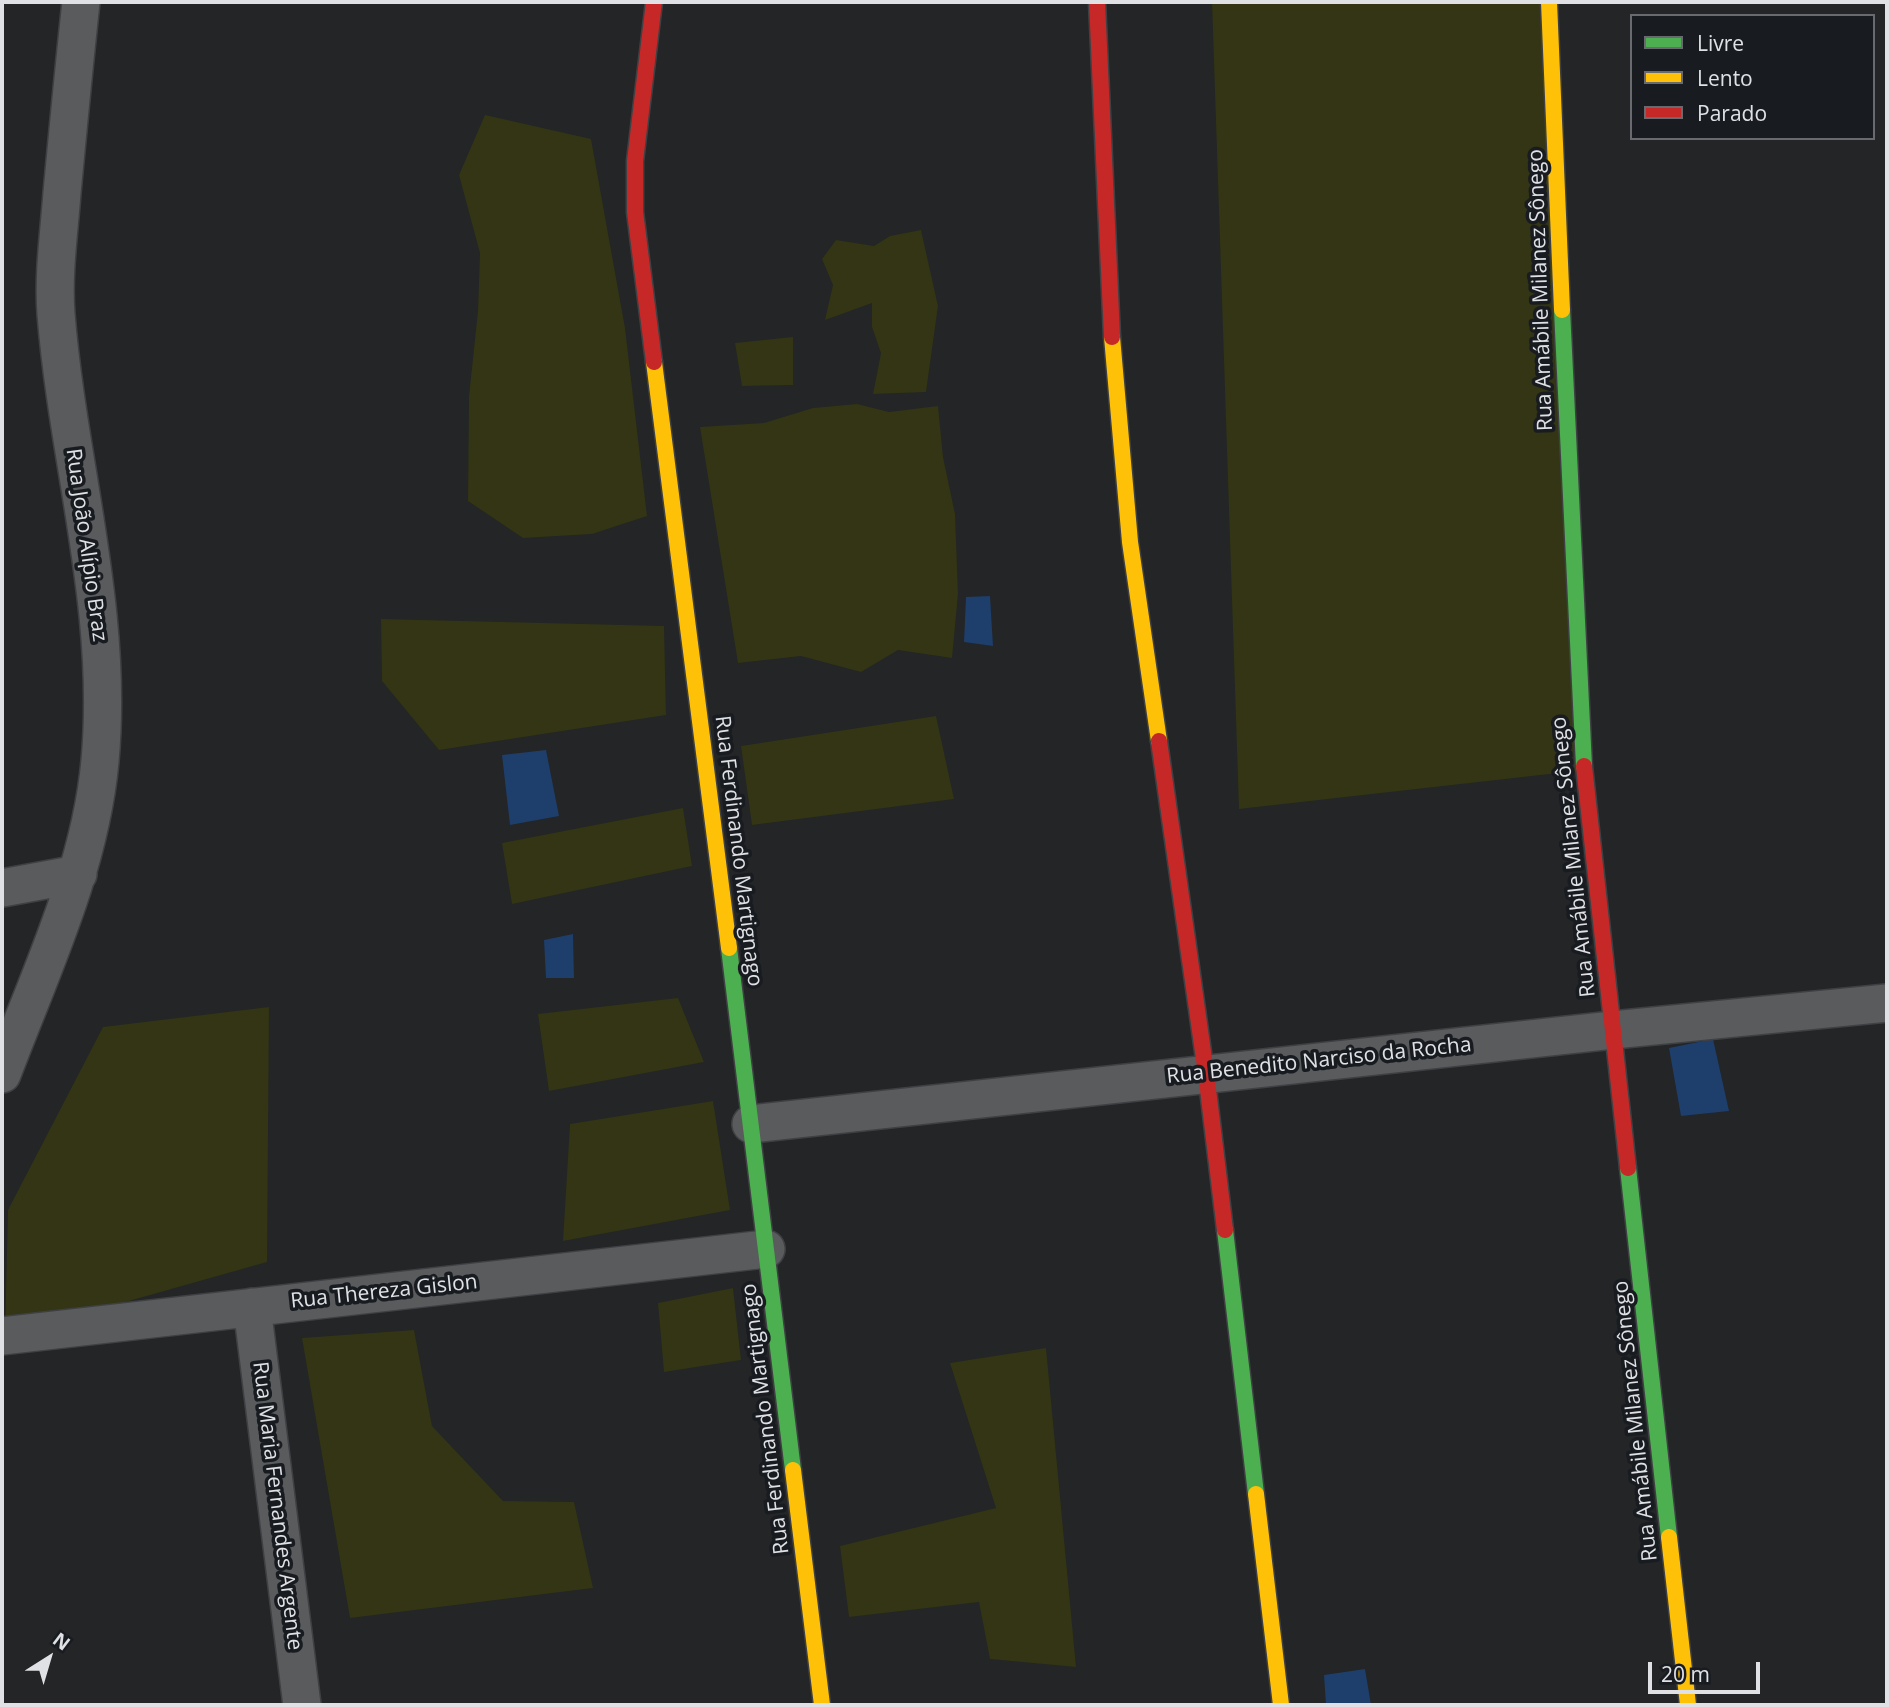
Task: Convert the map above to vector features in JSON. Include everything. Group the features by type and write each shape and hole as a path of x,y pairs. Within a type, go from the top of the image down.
{"street":[{"name":"Rua João Alípio Braz","path":"2,1074 78,874 90,824 100,762 102,705 99,618 89,536 61,365 56,298 57,251 81,2"},
{"name":"Rua Ferdinando Martignago","path":"654,2 635,161 635,212 822,1705"},
{"path":"1097,2 1111,312 1130,542 1206,1073 1281,1705"},
{"name":"Rua Amábile Milanez Sônego","path":"1549,2 1585,779 1688,1705"},
{"path":"2,888 78,874"},
{"name":"Rua Benedito Narciso da Rocha","path":"751,1124 1206,1073 1887,1003"},
{"name":"Rua Thereza Gislon","path":"2,1336 766,1249"},
{"name":"Rua Maria Fernandes Argente","path":"252,1307 302,1705"}],"green space":[{"path":"1212,2 1549,2 1585,770 1239,809"},
{"path":"485,115 591,139 625,328 647,516 592,534 523,538 468,501 469,396 478,311 480,253 459,175"},
{"path":"921,230 938,306 926,392 873,394 881,353 872,327 872,303 825,320 833,285 822,259 836,240 874,246 890,236"},
{"path":"793,337 793,385 742,386 735,343"},
{"path":"857,404 889,412 938,406 943,457 955,514 958,594 952,658 898,650 861,672 801,656 738,663 700,427 764,423 813,408"},
{"path":"381,619 664,626 666,715 439,750 382,681"},
{"path":"936,716 954,799 752,825 741,746"},
{"path":"683,808 692,866 512,904 502,843"},
{"path":"678,998 704,1062 549,1091 538,1014"},
{"path":"269,1007 267,1262 5,1336 8,1210 103,1027"},
{"path":"713,1101 730,1210 563,1241 570,1124"},
{"path":"733,1288 741,1360 664,1372 658,1303"},
{"path":"414,1330 432,1426 503,1501 574,1502 593,1588 350,1618 302,1338"},
{"path":"1046,1348 1076,1667 990,1659 979,1602 849,1617 840,1546 996,1508 950,1363"}],"water":[{"path":"990,596 993,646 964,642 966,597"},
{"path":"546,750 559,816 510,825 502,755"},
{"path":"573,934 574,978 546,978 544,940"},
{"path":"1713,1039 1729,1111 1681,1116 1669,1048"},
{"path":"1365,1669 1371,1705 1326,1705 1324,1675"}],"traffic: fast":[{"path":"1562,310 1584,766"},
{"path":"729,948 793,1470"},
{"path":"1628,1168 1669,1537"},
{"path":"1225,1230 1256,1494"}],"traffic: slow":[{"path":"1549,2 1562,310"},
{"path":"1112,337 1130,542 1159,741"},
{"path":"654,362 729,948"},
{"path":"793,1470 822,1705"},
{"path":"1256,1494 1281,1705"},
{"path":"1669,1537 1688,1705"}],"traffic: jam":[{"path":"654,2 635,161 635,212 654,362"},
{"path":"1097,2 1112,337"},
{"path":"1159,741 1206,1073 1225,1230"},
{"path":"1584,766 1628,1168"}]}
